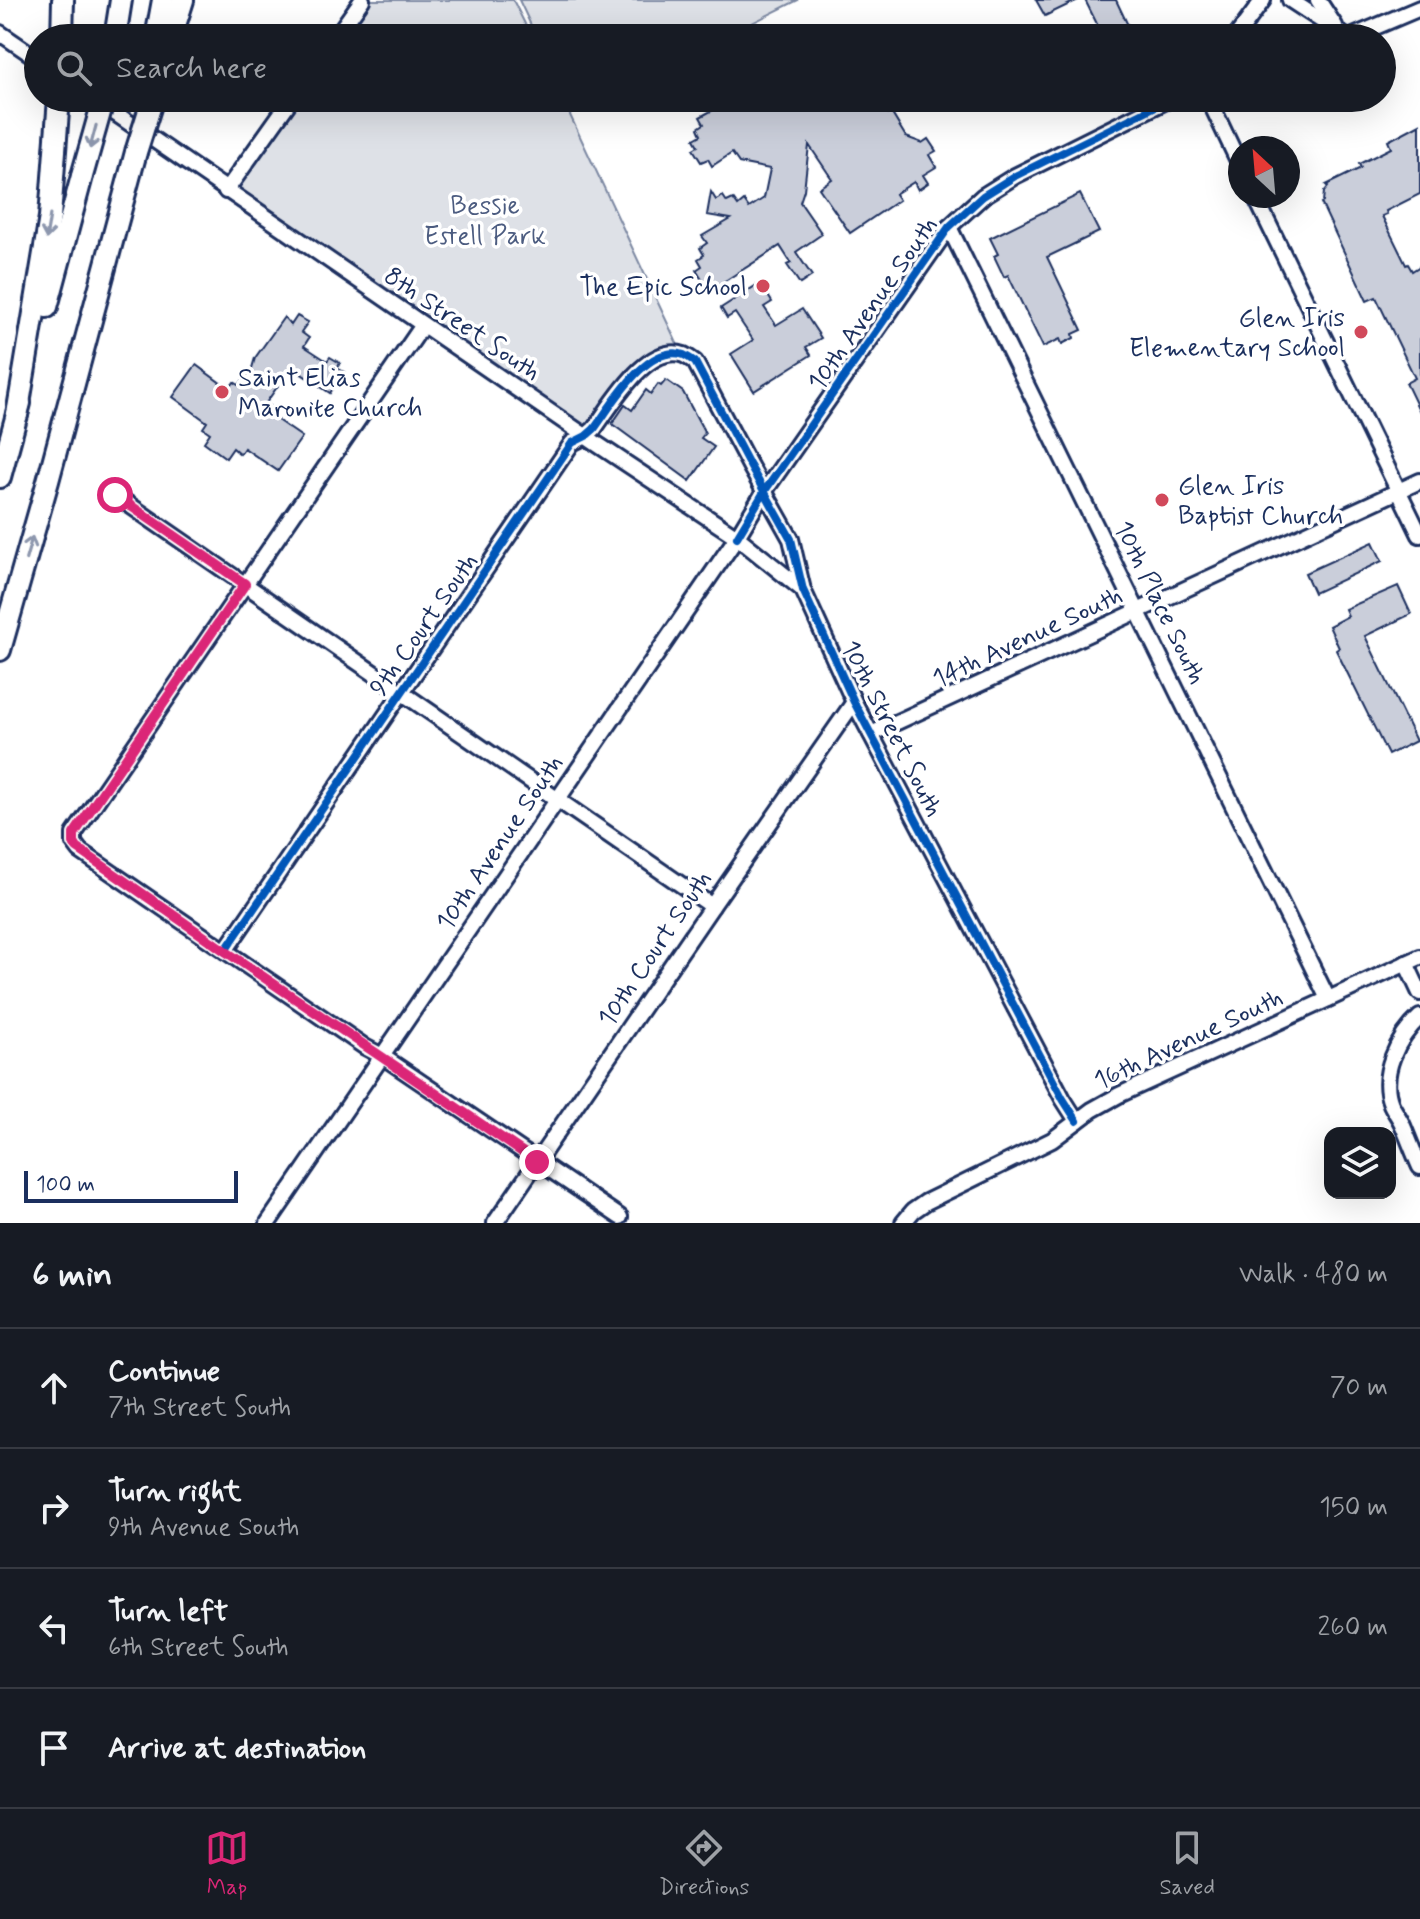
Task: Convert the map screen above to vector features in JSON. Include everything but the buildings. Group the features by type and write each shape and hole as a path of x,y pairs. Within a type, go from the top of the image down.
{"highway":[{"path":"117,24 121,0"},
{"path":"159,24 163,0"},
{"path":"175,24 183,0"},
{"path":"17,415 50,217 58,112"},
{"path":"0,477 100,112"},
{"path":"136,152 143,112"},
{"path":"0,650 149,112"}],"street":[{"path":"345,24 362,0"},
{"path":"1245,24 1263,0"},
{"path":"1290,0 1327,24"},
{"path":"1318,0 1337,24"},
{"path":"1378,24 1420,8"},
{"path":"0,33 24,49"},
{"name":"8th Street South","path":"113,112 737,537 803,590"},
{"path":"226,191 282,112"},
{"name":"10th Avenue South","path":"268,1223 737,537 764,492 949,227 983,196 1015,176 1144,112"},
{"path":"1215,112 1228,140"},
{"path":"1261,208 1420,535"},
{"name":"10th Place South","path":"949,227 1328,999"},
{"path":"423,325 74,834 74,843 80,851 365,1047 620,1217"},
{"name":"10th Street South","path":"682,354 695,362 791,539 803,590 854,702 1077,1121"},
{"name":"9th Court South","path":"225,951 572,443 596,427 639,369 658,357 682,354"},
{"name":"14th Avenue South","path":"871,734 1420,481"},
{"path":"115,495 712,906"},
{"name":"10th Court South","path":"495,1223 854,702"},
{"path":"1413,960 1420,993"},
{"name":"16th Avenue South","path":"903,1223 926,1202 1052,1140 1119,1095 1413,960"},
{"path":"1420,1017 1402,1037 1393,1056 1388,1079 1390,1102 1420,1167"}],"green space":[{"path":"362,0 513,0 525,24 345,24"},
{"path":"519,0 798,0 750,24 530,24"},
{"name":"Bessie Estell Park","path":"282,112 569,112 682,354 658,357 586,436 226,191"}],"cycle path":[{"path":"737,537 764,492 949,227 983,196 1015,176 1144,112"},
{"path":"225,951 572,443 594,429 644,366 670,353 684,355 695,362 791,539 803,590 854,702 1077,1121"}],"place":[{"name":"The Epic School","path":"763,286"},
{"name":"Glen Iris Elementary School","path":"1361,332"},
{"name":"Saint Elias Maronite Church","path":"222,392"},
{"name":"Glen Iris Baptist Church","path":"1162,500"}],"route":[{"path":"115,495 245,584 74,834 77,848 537,1162"}]}
